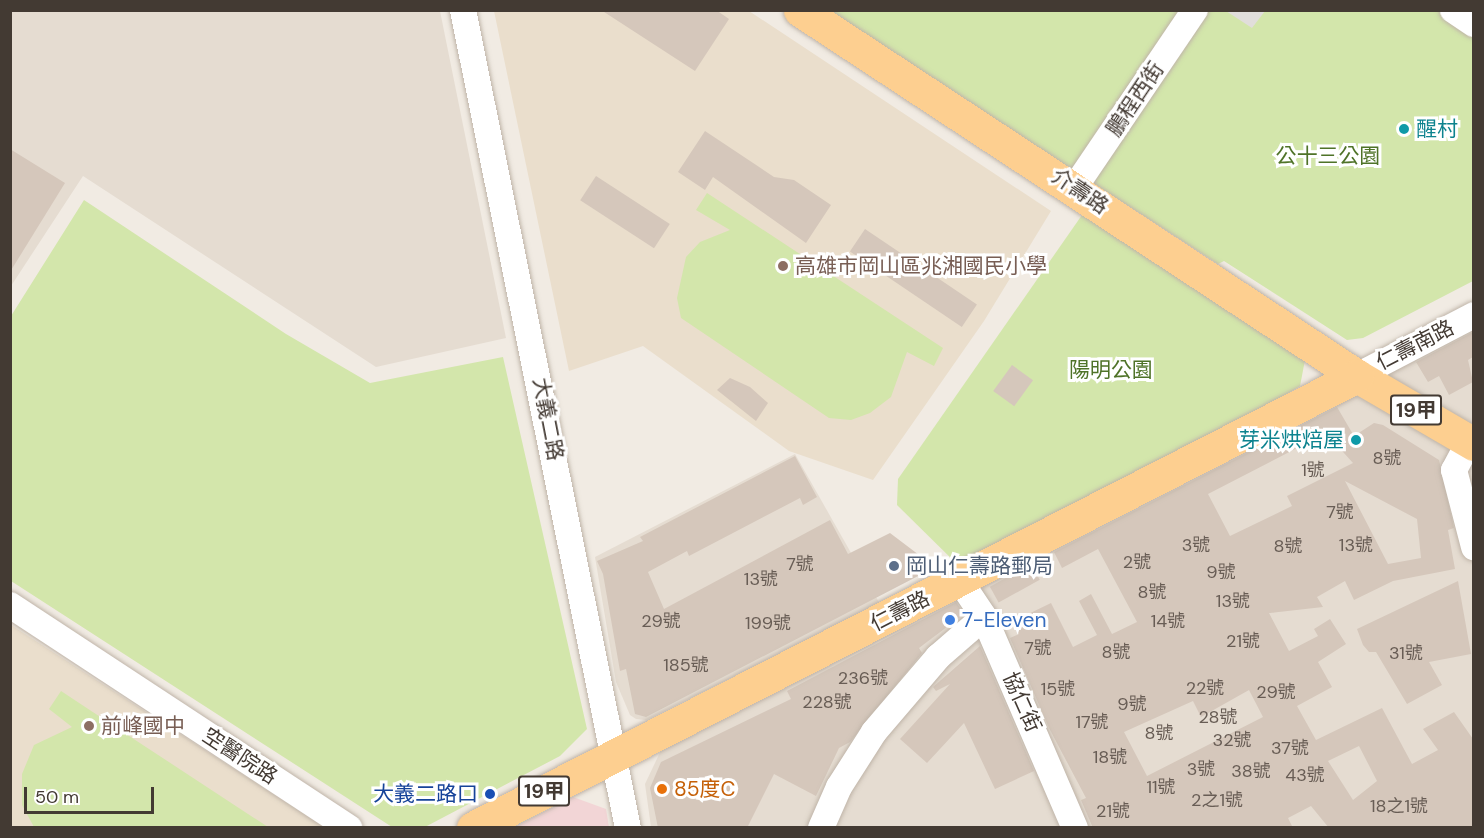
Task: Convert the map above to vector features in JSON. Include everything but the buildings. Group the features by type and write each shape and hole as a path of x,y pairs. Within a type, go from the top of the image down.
{"main road":[{"name":"介壽路","path":"800,10 1075,187 1357,376"},
{"name":"仁壽路","path":"473,828 1357,376"},
{"name":"19甲","path":"1357,376 1471,443"}],"street":[{"name":"大義二路","path":"464,10 615,754 628,828"},
{"name":"鵬程西街","path":"1075,187 1195,10"},
{"path":"1453,10 1473,24"},
{"name":"仁壽南路","path":"1357,376 1473,315"},
{"path":"1471,443 1454,470 1473,547"},
{"name":"協仁街","path":"960,581 984,617 1076,828"},
{"name":"空醫院路","path":"10,605 349,828"},
{"path":"821,828 839,787 874,732 938,657 984,617"}],"shaded area":[{"path":"11,11 440,11 506,338 376,367 83,176 11,286"},
{"name":"高雄市岡山區兆湘國民小學","path":"494,11 749,11 1051,211 984,321 873,480 789,451 643,346 569,371"},
{"path":"1226,11 1265,11 1252,28"},
{"path":"1473,326 1473,827 651,827 645,784 663,746"},
{"path":"795,454 880,604 646,720 636,719 630,715 616,682 595,557"},
{"name":"前峰國中","path":"11,625 324,827 11,827"},
{"path":"573,797 606,809 609,827 515,827"}],"green space":[{"name":"公十三公園","path":"828,11 1473,11 1473,281 1363,338 1347,340 1224,261 1218,264"},
{"path":"707,193 943,348 934,366 907,352 891,397 870,413 851,420 829,418 681,318 677,298 686,257 700,242 730,230 696,210"},
{"path":"84,200 286,334 370,383 503,357 587,729 560,756 425,827 392,827 11,581 11,316"},
{"name":"陽明公園","path":"1082,215 1305,360 1300,386 1128,490 966,573 897,505 898,479"},
{"path":"61,691 268,827 34,827 22,805 22,774 34,745 72,727 49,709"}],"place":[{"name":"醒村","path":"1404,129"},
{"name":"高雄市岡山區兆湘國民小學","path":"783,266"},
{"name":"芽米烘焙屋","path":"1356,440"},
{"name":"岡山仁壽路郵局","path":"894,566"},
{"name":"7-Eleven","path":"950,620"},
{"name":"前峰國中","path":"89,726"},
{"name":"85度C","path":"662,789"},
{"name":"大義二路口","path":"490,794"}]}
